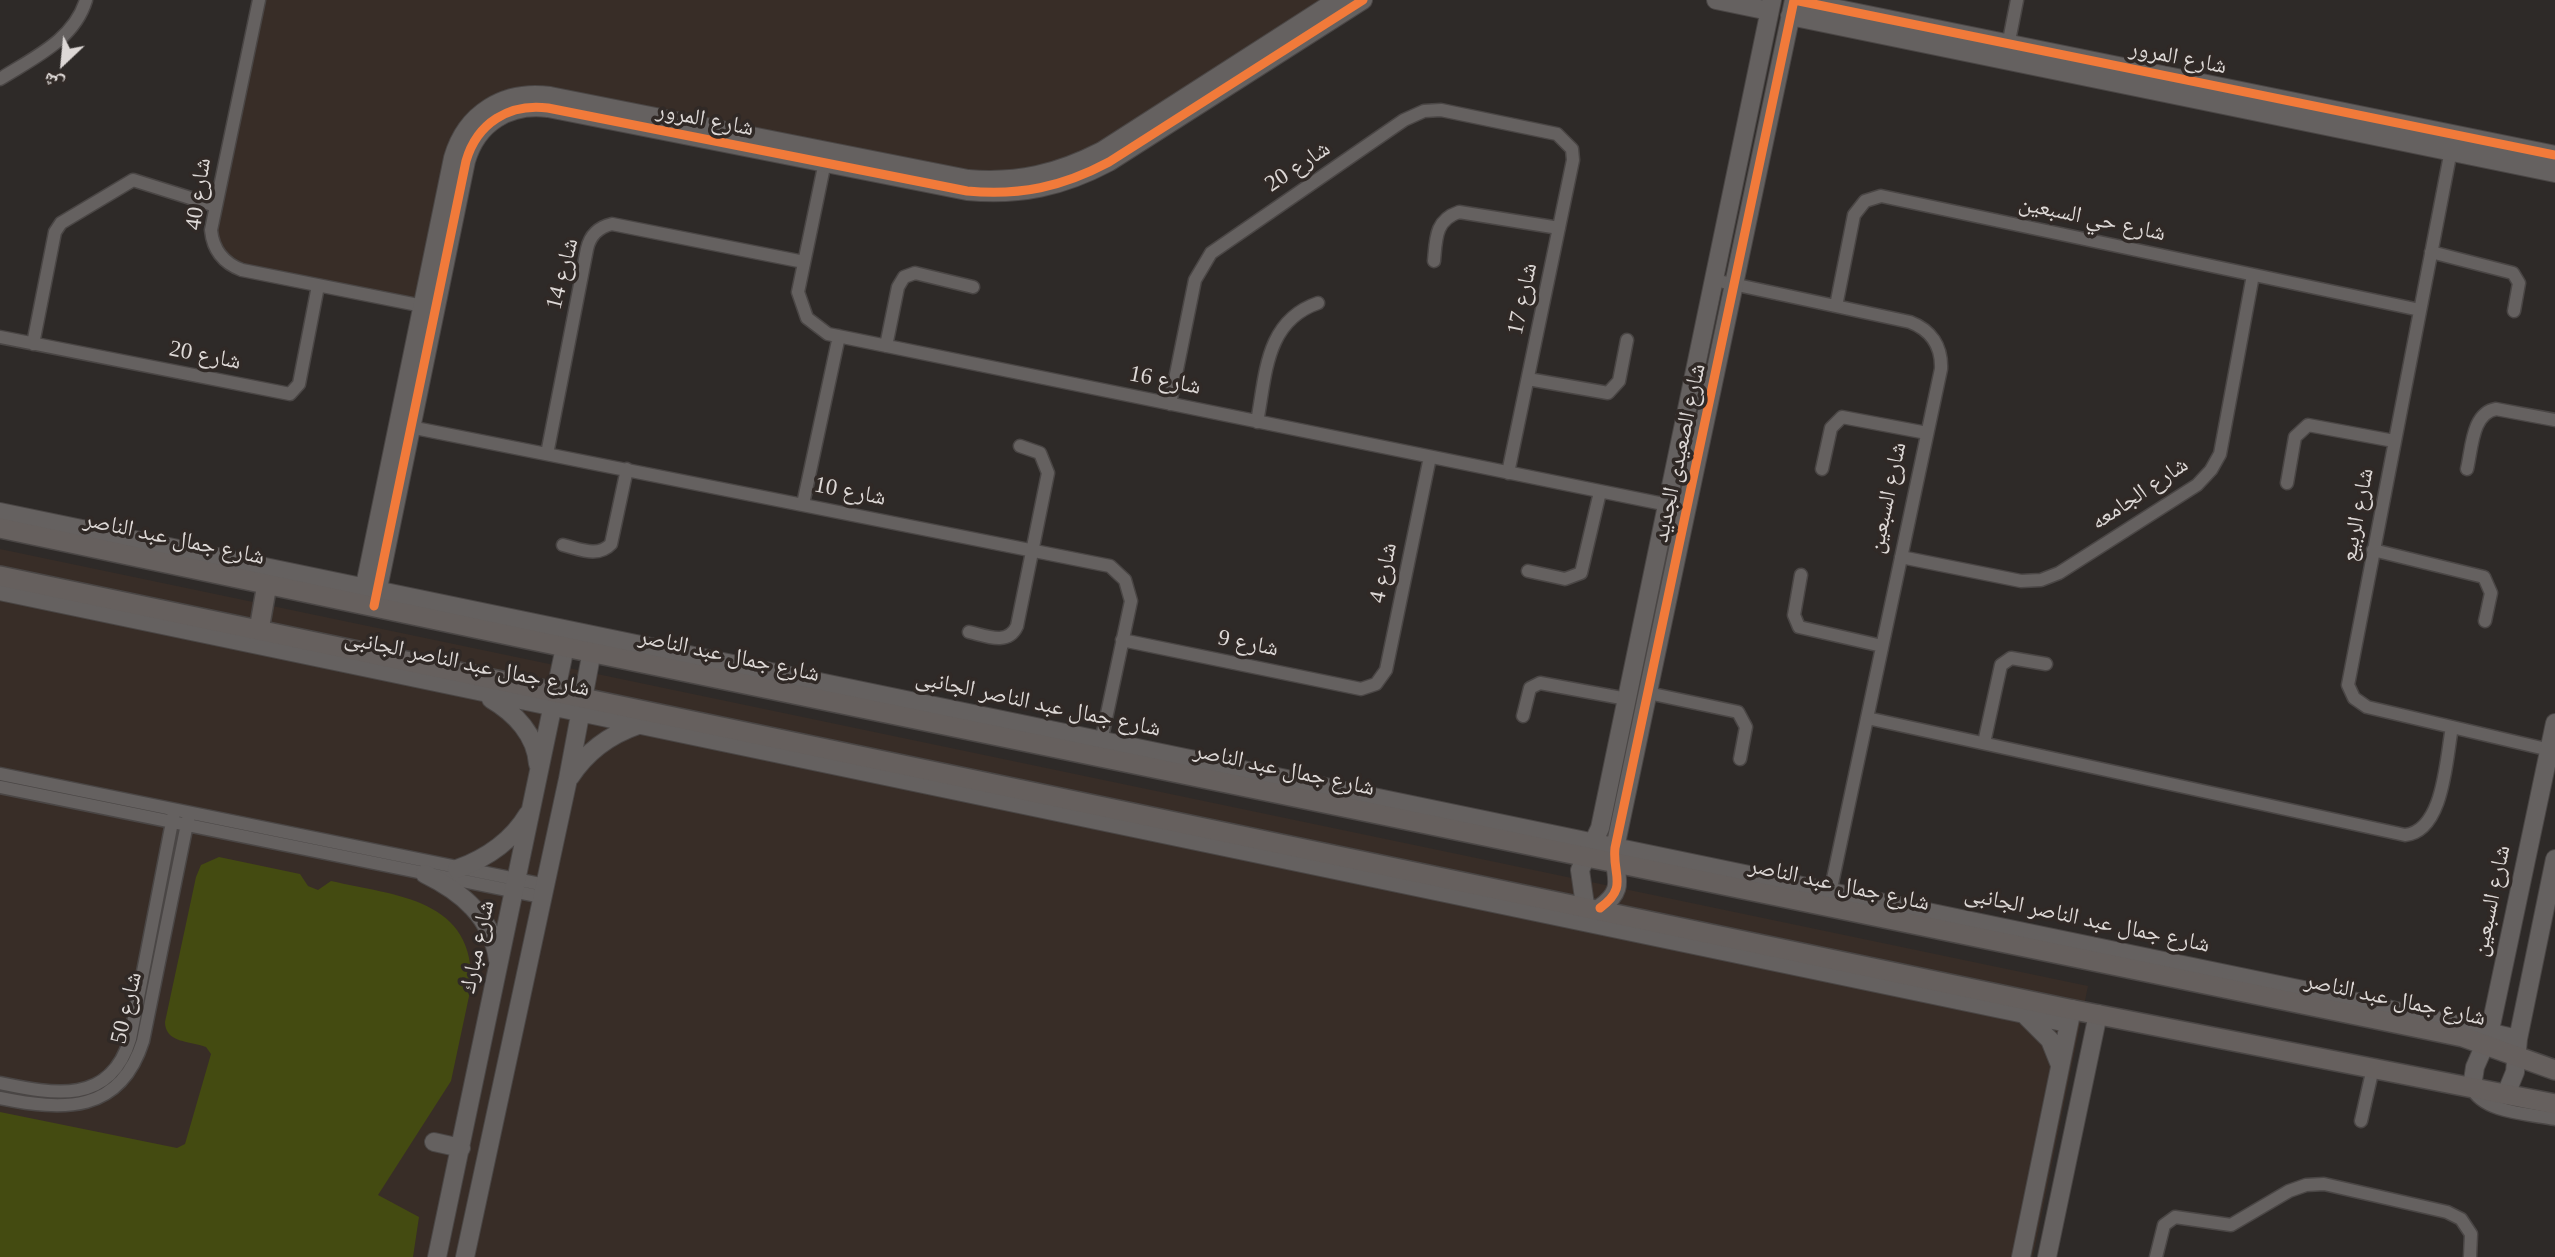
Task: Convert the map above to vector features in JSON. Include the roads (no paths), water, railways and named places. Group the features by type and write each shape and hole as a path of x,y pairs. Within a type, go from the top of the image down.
{"main road":[{"name":"شارع المرور","path":"369,598 429,308 468,151 484,127 509,111 528,107 548,108 826,157 967,191 1021,193 1047,188 1086,173 1163,119 1340,4 1363,0"},
{"path":"1716,0 1770,6"},
{"name":"شارع الصعيدى الجديد","path":"1770,6 1628,699 1600,828 1588,850 1580,884 1593,907 1616,891 1619,874 1615,855 1792,8"},
{"name":"شارع المرور","path":"1792,8 2452,143 2555,173"},
{"name":"شارع المرور","path":"2452,143 2555,155"},
{"name":"شارع جمال عبد الناصر الجانبى","path":"0,512 369,598 593,645 1101,742 1588,850"},
{"name":"شارع جمال عبد الناصر","path":"0,528 267,584 369,598 565,647 593,645 2316,1000 2488,1037 2517,1047 2555,1070"},
{"path":"0,576 42,592 259,630 392,665 1413,879 1889,977 2098,1014 2555,1104"},
{"path":"259,630 267,584"},
{"name":"شارع جمال عبد الناصر الجانبى","path":"0,591 42,592 392,665 475,691 554,699"},
{"path":"465,1257 568,779 593,645"},
{"name":"شارع مبارك","path":"437,1257 565,647"},
{"path":"475,691 503,706 525,729 538,757 539,772"},
{"name":"شارع جمال عبد الناصر الجانبى","path":"582,704 638,725 901,773"},
{"name":"شارع السبعين","path":"2472,1087 2475,1067 2488,1037 2552,750 2555,723"},
{"path":"568,779 583,759 603,742 638,725"},
{"path":"457,869 495,850 516,831 532,808"},
{"path":"2506,1094 2513,1079 2555,859"},
{"path":"426,868 462,895 481,916 494,941 499,969"},
{"path":"1413,879 1593,907 1889,977 2058,1021 2066,1018 2071,1009"},
{"path":"1755,884 1830,893 1912,917"},
{"path":"2021,1257 2071,1009"},
{"path":"2019,1011 2046,1034 2060,1066"},
{"path":"2047,1257 2098,1014"},
{"path":"434,1142 461,1148"},
{"path":"451,1195 477,1200"}],"street":[{"path":"0,79 64,37 77,21 86,0"},
{"name":"شارع 40","path":"259,0 216,206 212,237 217,251 227,263 242,270 429,308"},
{"path":"2007,52 2017,0"},
{"name":"شارع 20","path":"1170,404 1195,280 1206,259 1217,248 1404,120 1424,111 1441,110 1562,137"},
{"name":"شارع 17","path":"1508,473 1573,155 1562,137"},
{"name":"شارع الربيع","path":"2452,143 2348,678 2351,693 2367,707 2552,750"},
{"name":"شارع 16","path":"826,157 798,292 803,312 820,330 886,346 1688,509"},
{"path":"33,344 52,242 61,223 133,180 216,206"},
{"name":"شارع حي السبعين","path":"1836,306 1854,215 1865,201 1881,196 2420,310"},
{"path":"1434,261 1439,227 1447,217 1459,212 1559,228"},
{"name":"شارع 14","path":"547,454 587,248 595,232 612,224 804,262"},
{"path":"2431,252 2513,273 2519,283 2514,311"},
{"path":"886,346 898,287 904,276 915,273 973,287"},
{"name":"شارع الجامعه","path":"1901,557 2021,581 2041,580 2059,573 2197,485 2211,470 2220,454 2253,275"},
{"name":"شارع السبعين","path":"1714,280 1910,322 1924,329 1935,340 1941,369 1830,893"},
{"name":"شارع 20","path":"0,337 290,394 299,384 318,286"},
{"path":"1257,422 1275,337 1291,317 1318,303"},
{"path":"803,504 839,336"},
{"path":"1528,379 1608,393 1619,382 1627,340"},
{"path":"2468,469 2478,422 2487,411 2496,409 2555,420"},
{"path":"1822,469 1831,428 1842,417 1927,433"},
{"path":"2287,483 2295,437 2308,425 2394,441"},
{"name":"شارع 10","path":"405,426 1104,564 1121,574 1131,601 1101,742"},
{"path":"970,632 999,639 1013,633 1048,473 1040,453 1020,446"},
{"name":"شارع 4","path":"1366,689 1376,684 1384,674 1430,457"},
{"path":"563,545 594,553 602,552 611,544 627,470"},
{"path":"1528,571 1565,579 1581,573 1600,492"},
{"path":"2373,550 2484,577 2491,593 2485,621"},
{"path":"1801,576 1794,615 1799,627 1882,646"},
{"name":"شارع 9","path":"1122,640 1366,689"},
{"path":"1984,743 2004,661 2011,658 2046,664"},
{"path":"1523,716 1530,688 1540,683 1628,699"},
{"path":"1648,693 1738,712 1746,727 1740,759"},
{"path":"1867,718 2405,835 2425,828 2434,816 2452,727"},
{"path":"0,774 173,816"},
{"path":"0,787 173,816 544,891"},
{"name":"شارع 50","path":"0,1083 54,1093 91,1086 114,1070 124,1055 135,1015 173,816"},
{"name":"شارع 50","path":"0,1098 51,1107 73,1106 96,1099 116,1086 130,1070 140,1051 148,1018 188,819"},
{"path":"426,868 457,869 516,886"},
{"path":"135,1015 148,1018"},
{"path":"2361,1121 2373,1068"},
{"path":"2472,1087 2479,1098 2489,1105 2555,1119"},
{"path":"2156,1257 2164,1225 2175,1217 2231,1225 2289,1191 2315,1184 2455,1215 2465,1223 2471,1234 2470,1257"}]}
